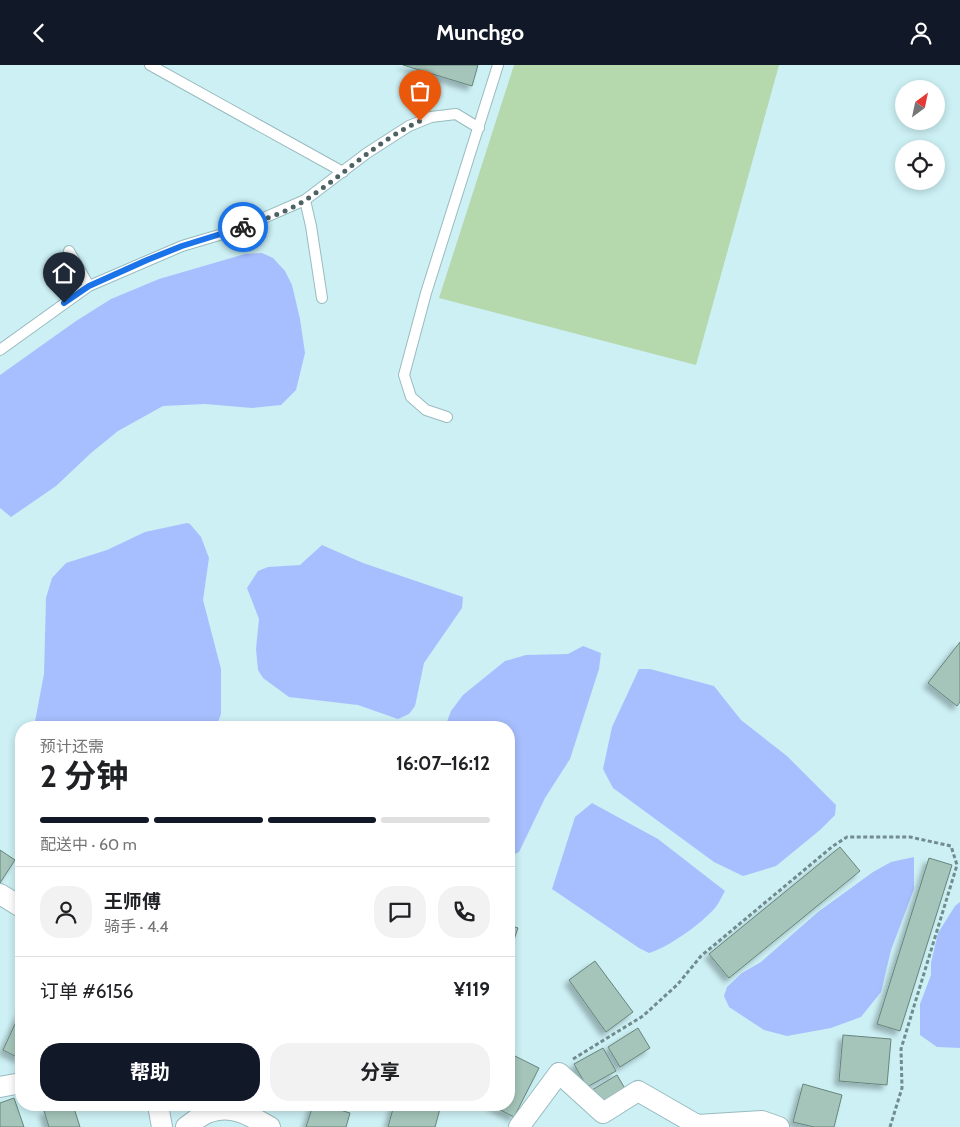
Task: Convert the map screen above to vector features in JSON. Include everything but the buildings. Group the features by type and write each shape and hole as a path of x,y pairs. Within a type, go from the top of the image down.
{"street":[{"path":"0,894 15,903"},
{"path":"519,1127 559,1073 603,1113 638,1091 697,1125 762,1121 779,1127"},
{"path":"0,1087 15,1084"},
{"path":"186,1127 209,1112 214,1111"},
{"path":"237,1111 249,1115 270,1127"}],"lane":[{"path":"150,65 343,172"},
{"path":"447,417 426,410 411,397 404,375 426,293 498,65"},
{"path":"0,350 89,286 182,246 236,230 305,200 367,153 409,126 431,117 456,114 479,128"},
{"path":"305,200 322,298"},
{"path":"69,251 89,286"}],"path":[{"path":"559,1073 576,1056 643,1016 678,984 701,957 833,846 848,837 910,837 951,846 957,865 901,1049 902,1088 890,1127"}],"green space":[{"path":"514,65 779,65 696,365 439,298"}],"water":[{"path":"262,253 273,258 285,271 292,285 305,353 296,390 281,405 252,408 205,404 163,406 118,431 56,486 11,517 0,508 0,375 76,321 111,299 159,279 245,254"},
{"path":"187,523 201,537 209,558 203,600 221,669 221,714 218,721 35,721 44,674 46,598 52,578 66,563 107,550 145,532"},
{"path":"322,545 363,563 463,597 462,608 424,663 415,706 409,714 398,719 358,705 289,697 263,678 258,670 256,649 259,619 247,588 258,571 268,567 300,565"},
{"path":"583,646 601,653 599,669 570,759 545,798 519,852 515,854 515,721 447,721 451,711 463,695 505,661 526,655 568,654"},
{"path":"639,669 650,669 714,686 741,720 787,756 836,805 835,815 820,830 776,866 743,876 714,862 613,788 603,769 612,727"},
{"path":"592,803 658,839 725,891 715,908 702,921 684,934 666,946 649,953 552,889 575,817"},
{"path":"914,857 914,889 891,950 881,992 861,1017 831,1028 787,1036 764,1030 729,1007 724,996 727,987 742,973 761,962 818,912 873,872 891,862"},
{"path":"960,902 960,1048 937,1047 920,1035 920,1004 931,975 931,963 938,933 955,906"}],"way so far":[{"path":"243,227 305,200 367,153 420,121"}],"route":[{"path":"64,303 89,286 147,260 182,246 243,227"}]}
